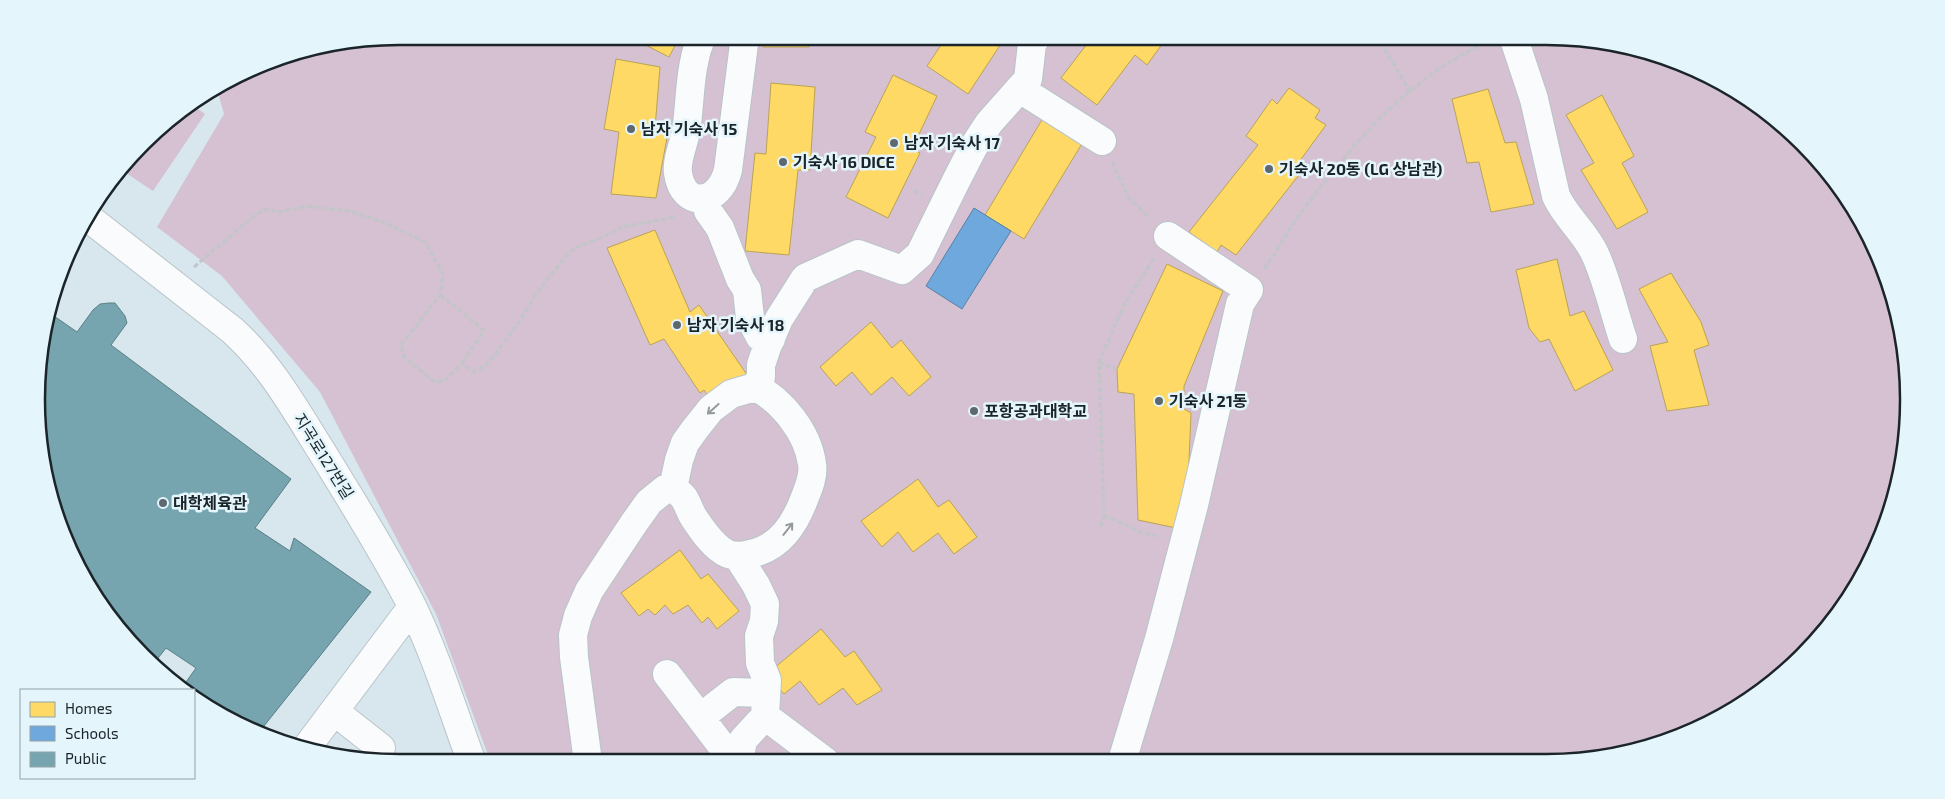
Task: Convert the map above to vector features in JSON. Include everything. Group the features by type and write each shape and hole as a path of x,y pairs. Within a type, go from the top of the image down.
{"street":[{"path":"699,45 694,59 686,130 678,171 680,183 688,193 707,205 720,228 740,279 747,290 750,318 754,330 760,336 771,339"},
{"path":"707,205 725,181 728,170 744,45"},
{"path":"755,387 761,377 761,365 779,319 806,278 858,254 902,270 920,254 935,220 974,146 989,123 1028,79 1032,45"},
{"path":"1505,45 1534,99 1556,196 1562,208 1582,231 1595,254 1623,339"},
{"path":"1020,89 1102,141"},
{"name":"지곡로127번길","path":"93,221 232,330 252,348 286,394 370,531 412,607 469,754"},
{"path":"1124,754 1159,639 1240,304 1249,290 1168,236"},
{"path":"587,754 574,657 573,635 578,616 589,591 649,502 665,489 673,488 684,497 694,518 713,543 727,554 738,557 761,552 773,545 782,536 800,511 811,479 812,464 805,440 796,424 770,394 755,387 731,394 711,409 685,443 673,488"},
{"path":"738,557 756,585 765,604 764,621 759,636 760,663 767,680 766,704 744,740 741,754"},
{"path":"311,743 412,607"},
{"path":"668,674 728,754"},
{"path":"701,717 733,692 766,704 818,754"},
{"path":"334,711 380,753"}],"path":[{"path":"1382,45 1410,92"},
{"path":"1249,290 1303,210 1368,129 1410,92 1458,58 1488,45"},
{"path":"1101,527 1104,514 1099,362 1124,305 1168,236 1129,198 1102,141"},
{"path":"462,363 474,372 486,365 507,339 536,294 566,256 575,248 622,227 642,225 687,215 707,205"},
{"path":"171,283 209,256 255,215 266,209 279,212 307,206 350,211 383,222 425,242 443,274 440,295 401,345 404,357 432,380 443,382 462,363 484,330 440,295"},
{"path":"1099,362 1116,369"},
{"path":"1104,514 1143,533 1184,541"}],"shaded area":[{"name":"포항공과대학교","path":"1546,45 1592,48 1615,52 1637,57 1681,72 1723,92 1761,118 1812,166 1853,222 1881,286 1888,308 1897,353 1900,400 1897,446 1893,469 1888,491 1873,535 1853,577 1827,615 1796,650 1761,681 1723,707 1681,727 1637,742 1615,747 1592,751 1546,754 488,754 436,614 320,392 222,276 157,227 224,114 218,94 264,72 308,57 353,48 376,46"},
{"path":"198,109 205,114 153,191 127,174 166,133"}],"building: Homes":[{"path":"646,45 675,45 669,57"},
{"path":"763,45 809,45 809,47 763,47"},
{"path":"941,45 1000,45 968,94 927,66"},
{"path":"1086,45 1161,45 1147,65 1135,55 1097,105 1061,78"},
{"name":"남자 기숙사 15","path":"616,59 660,67 655,128 668,132 656,198 611,194 619,132 604,129"},
{"name":"남자 기숙사 17","path":"893,75 937,96 912,149 920,153 888,218 846,197 876,137 865,132"},
{"name":"기숙사 16 DICE","path":"771,83 815,87 810,170 798,170 789,255 745,251 755,153 766,154"},
{"name":"기숙사 20동 (LG 상남관)","path":"1289,88 1320,110 1315,118 1326,125 1296,166 1302,171 1236,255 1221,245 1217,252 1189,232 1258,145 1246,136 1272,99 1277,104"},
{"path":"1488,89 1505,143 1516,142 1534,204 1491,212 1479,162 1467,163 1452,99"},
{"path":"1602,95 1634,156 1622,163 1648,212 1617,229 1581,170 1594,163 1566,115"},
{"path":"1046,113 1086,137 1024,239 985,215"},
{"name":"남자 기숙사 18","path":"655,230 690,312 699,305 752,382 713,403 704,390 700,393 664,339 650,345 607,248"},
{"path":"1557,259 1570,316 1584,311 1613,370 1575,391 1549,339 1540,342 1529,328 1516,270"},
{"name":"기숙사 21동","path":"1167,264 1223,291 1184,386 1184,409 1191,413 1186,530 1138,520 1134,394 1118,392 1117,369"},
{"path":"1671,273 1701,322 1709,345 1694,350 1709,405 1667,411 1650,346 1668,342 1639,289"},
{"path":"871,322 892,348 901,340 931,377 909,396 892,377 871,395 852,372 836,386 820,367"},
{"path":"918,479 938,507 949,500 977,537 954,554 938,533 913,552 898,532 882,547 861,521"},
{"path":"680,550 701,579 708,574 739,611 717,629 708,617 702,623 688,605 673,614 665,605 655,615 648,609 639,616 621,593"},
{"path":"821,629 845,657 854,651 882,690 857,705 843,688 819,705 800,681 784,694 767,674"}],"building: Schools":[{"path":"974,208 1011,231 962,309 926,286"}],"building: Public":[{"name":"대학체육관","path":"115,303 125,316 127,323 111,345 291,479 255,528 290,551 294,538 371,592 263,727 222,707 186,682 196,668 166,648 158,658 149,650 118,615 92,577 72,535 57,491 48,446 45,400 48,353 55,317 77,332 93,310 100,304"}],"place":[{"name":"남자 기숙사 15","path":"631,129"},
{"name":"남자 기숙사 17","path":"894,143"},
{"name":"기숙사 16 DICE","path":"783,162"},
{"name":"기숙사 20동 (LG 상남관)","path":"1269,169"},
{"name":"남자 기숙사 18","path":"677,325"},
{"name":"기숙사 21동","path":"1159,401"},
{"name":"포항공과대학교","path":"974,411"},
{"name":"대학체육관","path":"163,503"}]}
